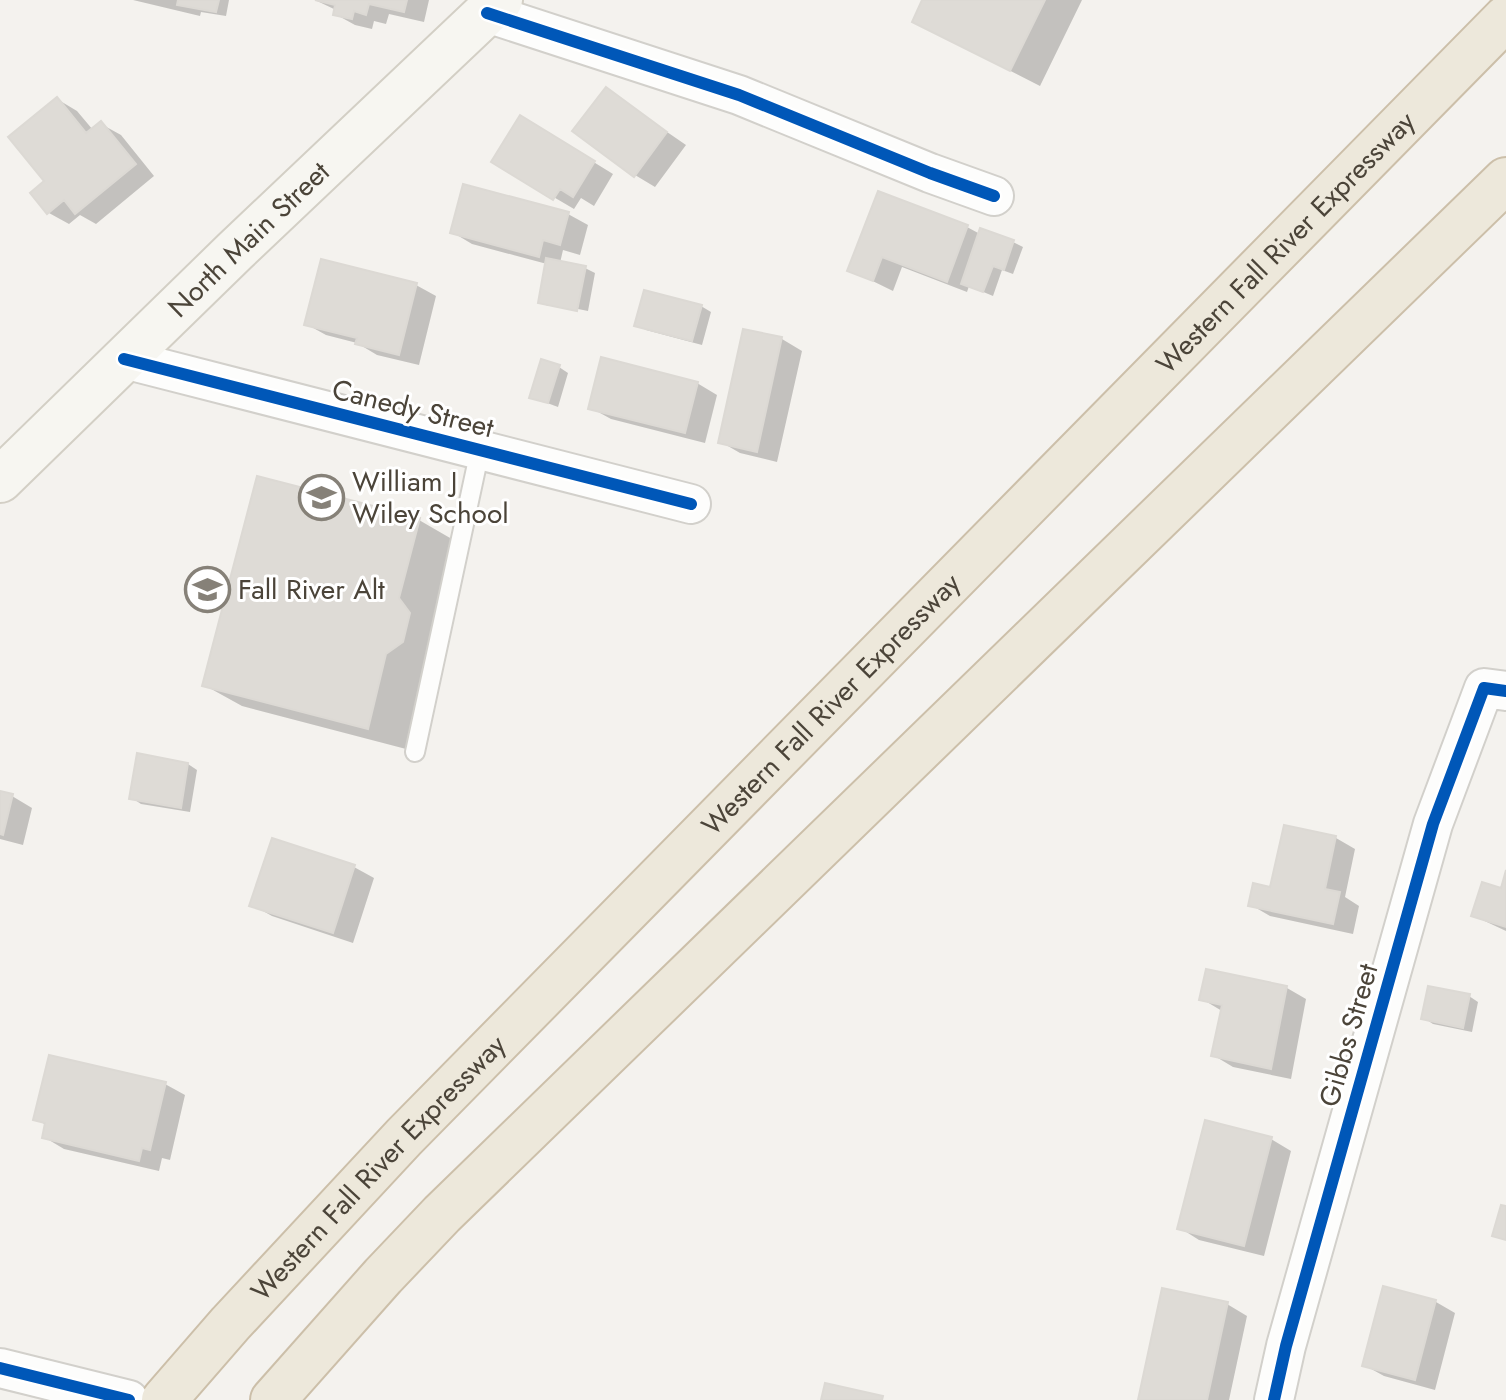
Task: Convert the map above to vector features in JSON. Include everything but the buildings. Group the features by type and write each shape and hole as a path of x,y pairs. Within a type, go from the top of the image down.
{"highway":[{"name":"Western Fall River Expressway","path":"164,1400 230,1324 404,1137 1506,18"},
{"path":"273,1400 383,1276 463,1193 1506,180"}],"main road":[{"name":"North Main Street","path":"0,480 494,6"}],"street":[{"path":"494,6 739,95 994,196"},
{"name":"Canedy Street","path":"124,359 691,504"},
{"name":"Gibbs Street","path":"1274,1400 1286,1346 1433,824 1495,690"},
{"path":"0,1368 129,1400"}],"lane":[{"path":"415,752 480,450"}],"cycle path":[{"path":"487,13 739,95 994,196"},
{"path":"124,359 691,504"},
{"path":"1274,1400 1286,1346 1433,824 1484,688 1506,691"},
{"path":"0,1368 129,1400"}],"place":[{"name":"William J Wiley School","path":"321,497"},
{"name":"Fall River Alt","path":"207,589"}]}
